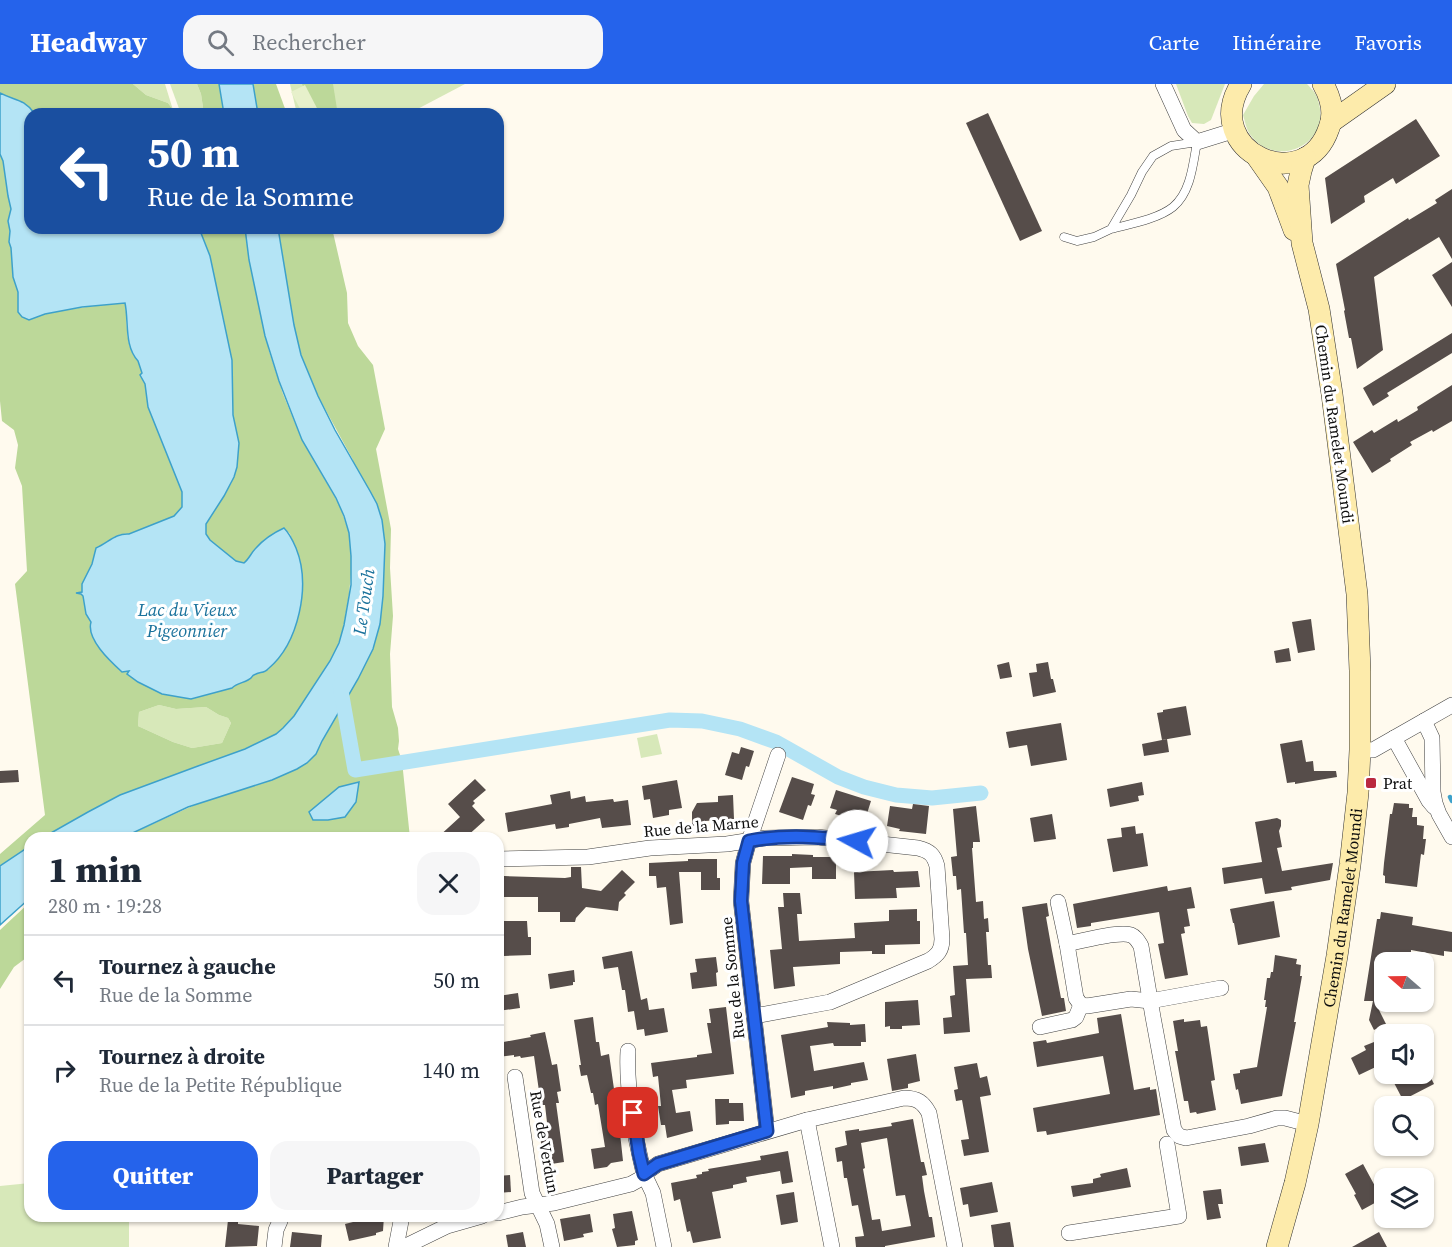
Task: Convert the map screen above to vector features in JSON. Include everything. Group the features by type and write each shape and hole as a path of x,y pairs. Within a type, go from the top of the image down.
{"main road":[{"path":"1234,129 1233,104 1241,84"},
{"path":"1257,157 1268,162 1293,162 1305,158 1318,149 1327,136 1332,122 1329,94 1323,84"},
{"path":"1332,122 1384,84"},
{"name":"Chemin du Ramelet Moundi","path":"1234,129 1239,140 1257,157 1278,187 1294,231 1302,243"},
{"name":"Chemin du Ramelet Moundi","path":"1277,1247 1308,1124 1337,956 1350,865 1360,750 1360,671 1355,582 1319,309 1302,243 1298,185 1305,158"}],"street":[{"path":"1163,84 1184,130 1197,142 1234,129"},
{"path":"1360,750 1373,750 1452,705"},
{"path":"1424,721 1432,738 1433,792 1439,814"},
{"path":"1394,738 1452,837"},
{"name":"Rue de la Somme","path":"767,1131 741,901 743,863 778,755"},
{"name":"Rue de la Marne","path":"504,859 588,857 650,848 727,844 765,838 817,837 918,848 932,853 938,866 942,939 942,946 934,957 830,1002 754,1016"},
{"path":"1058,902 1075,994 1081,1005 1095,1006 1131,999 1150,1001 1221,988"},
{"path":"1066,944 1119,934 1130,935 1141,946 1174,1130 1172,1140 1179,1216 1069,1233"},
{"path":"1040,1027 1072,1020 1076,1017 1081,1005"},
{"path":"628,1051 627,1073 639,1153 644,1174 653,1193 664,1247"},
{"name":"Rue de Verdun","path":"515,1077 532,1193 547,1224 552,1247"},
{"path":"504,1212 554,1203 631,1184 658,1164 807,1120 904,1098 919,1100 929,1113 955,1247"},
{"path":"1172,1140 1186,1138 1229,1123 1281,1118 1308,1124"},
{"path":"807,1120 832,1247"},
{"path":"274,1247 280,1222"},
{"path":"396,1247 401,1222"},
{"path":"404,1247 447,1226 461,1222"}],"lane":[{"path":"1064,237 1077,241 1094,237 1111,229 1160,215 1174,207 1191,176 1197,142 1172,147 1153,156 1111,229"}],"green space":[{"path":"0,84 133,84 146,95 168,103 172,108 30,108 0,93"},
{"path":"133,84 165,84 172,108 168,103 146,95"},
{"path":"170,84 197,84 203,108 179,108"},
{"path":"197,84 219,84 223,108 203,108"},
{"path":"253,84 276,84 285,108 257,108"},
{"path":"290,84 465,84 419,108 296,108"},
{"path":"302,84 333,84 337,108 313,108"},
{"path":"1176,84 1225,84 1211,120 1204,124 1192,123"},
{"path":"1264,84 1307,84 1317,96 1320,119 1316,131 1308,141 1297,148 1285,151 1272,150 1259,144 1249,133 1243,115"},
{"path":"305,85 317,108 300,108 291,92"},
{"path":"0,154 11,209 8,221 9,237 13,277 18,292 18,312 33,318 90,306 125,303 130,348 142,373 140,375 145,384 148,407 182,492 182,507 174,516 129,534 116,536 96,548 92,564 82,584 82,592 79,594 83,596 95,642 122,672 130,670 169,695 191,699 232,688 235,684 268,670 287,646 301,605 300,561 290,534 285,529 269,537 244,563 236,561 206,534 206,524 231,484 237,467 239,443 234,425 223,318 210,256 201,234 246,234 249,260 269,351 283,394 302,440 340,506 349,533 351,556 349,594 342,635 330,661 294,716 283,728 276,734 245,749 120,795 53,832 25,832 45,815 15,584 27,571 22,486 15,468 18,445 14,430 2,421 0,401","holes":["159,705 176,709 206,707 228,718 231,723 222,743 192,748 138,726 139,712"]},
{"path":"279,234 333,234 347,293 348,323 358,346 373,365 385,429 376,449 391,529 392,707 398,728 398,749 402,761 409,832 135,832 199,803 272,780 318,749 373,649 353,460 318,396 296,339"},
{"path":"159,705 176,709 206,707 228,718 231,723 222,743 192,748 138,726 139,712"},
{"path":"657,734 662,754 641,758 637,738"},
{"path":"24,833 24,850 0,866 0,854"},
{"path":"24,908 24,960 14,967 0,989 0,930"},
{"path":"24,1184 24,1222 129,1222 129,1247 0,1247 0,1186"}],"water":[{"path":"219,84 253,84 257,108 223,108"},
{"name":"Lac du Vieux Pigeonnier","path":"0,93 30,108 24,108 24,234 201,234 210,256 232,360 233,415 239,443 234,477 206,524 206,534 236,561 244,563 262,542 284,528 296,548 302,579 299,613 288,644 267,670 232,688 191,699 162,694 138,682 127,674 129,671 122,672 95,642 83,596 76,593 82,592 82,584 92,564 96,548 116,537 174,516 182,507 182,492 148,407 145,384 140,375 142,373 129,341 125,303 82,307 45,314 29,320 18,312 18,292 13,277 9,242 8,221 11,209 0,154"},
{"name":"Le Touch","path":"246,234 279,234 301,355 335,430 377,504 385,544 380,624 373,649 316,754 297,769 272,780 188,807 135,832 53,832 120,795 245,749 276,734 294,716 339,643 351,585 349,533 336,498 302,440 279,381 265,336"},
{"path":"359,782 356,802 345,817 313,820 309,812 339,787"},
{"path":"24,850 24,903 0,925 0,866"}],"building":[{"path":"988,113 1042,231 1020,241 966,123"},
{"path":"1416,119 1440,156 1396,184 1393,178 1364,196 1365,202 1331,224 1325,178"},
{"path":"1452,189 1452,259 1439,237 1374,277 1383,350 1357,369 1336,264 1408,218 1409,220 1437,203 1435,200"},
{"path":"1452,262 1452,307 1432,275"},
{"path":"1452,333 1452,353 1387,393 1389,396 1373,406 1363,388"},
{"path":"1452,385 1452,421 1410,442 1412,445 1372,473 1353,442 1372,430 1374,433 1397,419 1398,422"},
{"path":"1311,619 1315,650 1298,653 1292,622"},
{"path":"1289,648 1291,661 1276,663 1274,651"},
{"path":"1009,662 1012,677 1000,679 997,665"},
{"path":"1048,662 1056,692 1033,697 1029,673 1037,672 1036,664"},
{"path":"1186,706 1191,735 1162,740 1157,713"},
{"path":"1061,723 1067,760 1031,766 1027,745 1009,748 1006,732"},
{"path":"1167,739 1169,752 1144,756 1142,744"},
{"path":"1302,740 1306,762 1313,761 1314,771 1336,771 1337,777 1295,784 1295,782 1287,783 1280,744"},
{"path":"741,747 754,751 742,780 725,775 732,752 739,754"},
{"path":"18,770 19,782 0,783 0,771"},
{"path":"792,777 814,784 811,794 815,795 811,806 808,805 803,820 779,812"},
{"path":"475,779 486,790 473,801 475,803 472,806 485,820 472,832 444,832 460,817 448,804"},
{"path":"677,780 682,808 669,810 669,815 653,818 650,799 644,800 642,786"},
{"path":"1142,782 1144,795 1138,796 1139,801 1110,807 1107,789"},
{"path":"836,790 871,801 864,823 835,814 837,810 830,808"},
{"path":"570,791 571,799 585,796 586,802 628,800 631,825 602,828 600,818 556,829 555,824 508,832 505,813 552,804 550,795"},
{"path":"733,795 734,819 705,821 706,825 692,826 692,812 697,803 718,802 718,796"},
{"path":"1394,803 1409,804 1409,808 1413,808 1412,817 1417,817 1417,825 1424,826 1423,839 1426,839 1424,855 1421,854 1417,887 1385,883 1384,863 1390,814 1392,814"},
{"path":"913,804 929,806 926,834 899,831 900,829 887,826 890,806 912,809"},
{"path":"976,806 980,842 973,842 972,848 976,902 983,901 984,919 988,918 989,932 986,932 988,965 991,965 992,978 966,979 970,1032 944,1034 943,1018 952,1017 950,996 955,995 953,966 968,965 961,889 957,890 951,857 957,856 953,809"},
{"path":"1052,814 1056,839 1034,842 1030,818"},
{"path":"1277,818 1281,820 1279,831 1282,847 1277,848 1282,871 1333,863 1330,880 1265,894 1262,878 1224,884 1222,868 1262,862 1255,822"},
{"path":"1135,826 1136,834 1143,833 1148,866 1113,872 1107,839 1122,837 1121,828"},
{"path":"792,854 836,857 836,879 812,879 812,867 790,868 790,884 762,884 763,856 792,856"},
{"path":"688,859 717,859 717,878 720,878 720,890 701,890 701,872 679,872 683,923 670,925 666,887 657,888 656,876 649,876 649,863 688,861"},
{"path":"571,867 581,867 582,888 601,891 622,870 635,882 624,893 626,895 619,902 618,911 586,907 575,922 560,922 560,912 538,912 538,897 504,897 504,876 565,878 571,877"},
{"path":"893,870 894,872 918,871 920,887 896,888 897,898 855,899 854,872"},
{"path":"1167,886 1168,891 1191,887 1195,908 1187,909 1190,926 1184,927 1185,933 1181,934 1188,975 1165,979 1158,944 1164,943 1159,912 1091,923 1091,926 1077,928 1073,904"},
{"path":"783,893 800,893 802,914 797,914 799,941 855,938 854,923 889,921 889,910 917,909 917,921 920,921 920,944 885,945 885,954 872,954 872,951 840,952 840,964 793,967 795,986 774,989 770,950 782,949 778,907 784,907"},
{"path":"1274,901 1280,937 1238,945 1230,909"},
{"path":"1047,903 1049,916 1046,917 1061,998 1064,998 1066,1011 1042,1016 1022,907"},
{"path":"1381,912 1413,917 1412,925 1452,932 1452,952 1444,951 1444,956 1434,954 1434,952 1411,950 1411,952 1374,952 1374,1012 1380,1012 1386,1024 1374,1024 1374,1030 1369,1020 1373,1001 1364,1001 1377,919 1380,919"},
{"path":"504,921 527,921 528,937 531,937 531,955 504,956"},
{"path":"632,951 641,1000 647,998 649,1010 664,1008 668,1032 645,1036 644,1029 637,1030 634,1011 628,1012 625,990 622,990 618,967 604,969 602,957"},
{"path":"1275,955 1297,959 1296,964 1301,965 1300,976 1302,976 1282,1096 1241,1104 1233,1074 1240,1073 1240,1070 1257,1067 1267,1007 1265,1007 1266,1000 1264,1000 1267,978 1270,978 1273,972"},
{"path":"716,957 717,986 692,989 690,973 697,972 695,959"},
{"path":"574,970 573,985 550,989 548,974"},
{"path":"518,993 520,1008 504,1010 504,995"},
{"path":"918,1000 920,1025 902,1026 902,1029 885,1027 885,1002"},
{"path":"726,1007 734,1074 686,1080 687,1088 672,1090 676,1113 690,1111 693,1131 667,1138 665,1125 661,1125 658,1106 661,1106 658,1076 653,1077 651,1063 712,1053 707,1023 711,1023 709,1009"},
{"path":"1121,1014 1134,1090 1150,1087 1150,1090 1156,1089 1160,1115 1047,1135 1046,1131 1037,1132 1033,1108 1110,1094 1103,1056 1037,1067 1033,1042 1046,1040 1047,1043 1099,1033 1097,1018"},
{"path":"593,1017 596,1042 599,1042 601,1056 609,1054 623,1161 594,1169 591,1149 605,1147 598,1104 595,1105 587,1075 581,1076 574,1020"},
{"path":"1184,1019 1184,1022 1200,1020 1201,1027 1207,1026 1215,1080 1211,1081 1216,1110 1190,1113 1188,1101 1184,1101 1175,1051 1178,1051 1173,1021"},
{"path":"827,1022 865,1024 866,1042 861,1042 861,1046 834,1046 833,1043 810,1046 814,1071 864,1062 868,1080 833,1089 833,1086 805,1091 805,1095 791,1098 781,1035 828,1027"},
{"path":"545,1032 552,1065 557,1064 561,1091 557,1092 559,1103 556,1103 564,1162 545,1165 539,1132 548,1131 545,1105 541,1105 534,1056 521,1058 520,1056 514,1057 514,1055 504,1056 504,1042 531,1037 530,1035"},
{"path":"1374,1042 1374,1068 1359,1075 1351,1058 1366,1050 1364,1046"},
{"path":"916,1054 920,1081 908,1084 908,1088 892,1091 887,1059"},
{"path":"977,1063 980,1078 987,1076 991,1095 980,1097 989,1152 964,1156 961,1140 969,1139 962,1100 956,1101 954,1090 958,1089 954,1067"},
{"path":"1395,1084 1434,1084 1411,1096 1401,1096"},
{"path":"715,1099 729,1099 729,1103 743,1103 744,1121 729,1121 729,1124 716,1125"},
{"path":"913,1119 921,1162 924,1162 927,1175 922,1176 935,1237 885,1247 856,1247 855,1237 864,1236 858,1205 852,1206 847,1178 844,1178 842,1161 837,1162 835,1148 847,1145 845,1131 892,1126 891,1123","holes":["887,1138 896,1196 905,1195 911,1226 882,1231 880,1219 872,1220 861,1143"]},
{"path":"1265,1143 1269,1162 1241,1166 1238,1147"},
{"path":"788,1151 793,1182 782,1184 780,1171 746,1177 747,1182 733,1185 733,1188 712,1192 721,1238 693,1243 690,1231 687,1232 680,1199 674,1201 671,1183 697,1178 696,1175 709,1171 708,1169 761,1160 760,1156"},
{"path":"1363,1164 1374,1184 1374,1203 1362,1210 1345,1174"},
{"path":"1127,1168 1131,1187 1073,1197 1071,1186 1093,1183 1093,1179 1101,1177 1100,1174"},
{"path":"510,1175 511,1192 504,1193 504,1176"},
{"path":"992,1182 998,1212 970,1217 968,1204 963,1205 960,1188"},
{"path":"1221,1189 1223,1204 1218,1204 1221,1218 1207,1220 1203,1191"},
{"path":"794,1192 798,1222 781,1225 776,1195"},
{"path":"632,1211 638,1240 635,1241 635,1245 617,1247 612,1229 615,1228 613,1214"},
{"path":"590,1214 593,1232 583,1234 584,1237 564,1241 560,1219"},
{"path":"228,1222 259,1226 257,1246 225,1247"},
{"path":"384,1222 383,1231 376,1235 349,1241 345,1224"},
{"path":"1010,1222 1014,1247 994,1247 991,1225"},
{"path":"292,1232 322,1235 321,1247 290,1247"},
{"path":"523,1232 526,1247 508,1247 506,1235"},
{"path":"1379,1232 1387,1247 1352,1247"}],"waterway":[{"path":"340,685 355,770 670,720 702,721 740,729 776,742 838,777 864,787 896,795 932,798 981,793"},
{"path":"1450,797 1452,801"}],"place":[{"name":"Prat","path":"1371,783"}],"route":[{"path":"633,1113 644,1174 658,1164 767,1131 741,901 743,863 749,841 765,838 817,837 857,841"}]}
